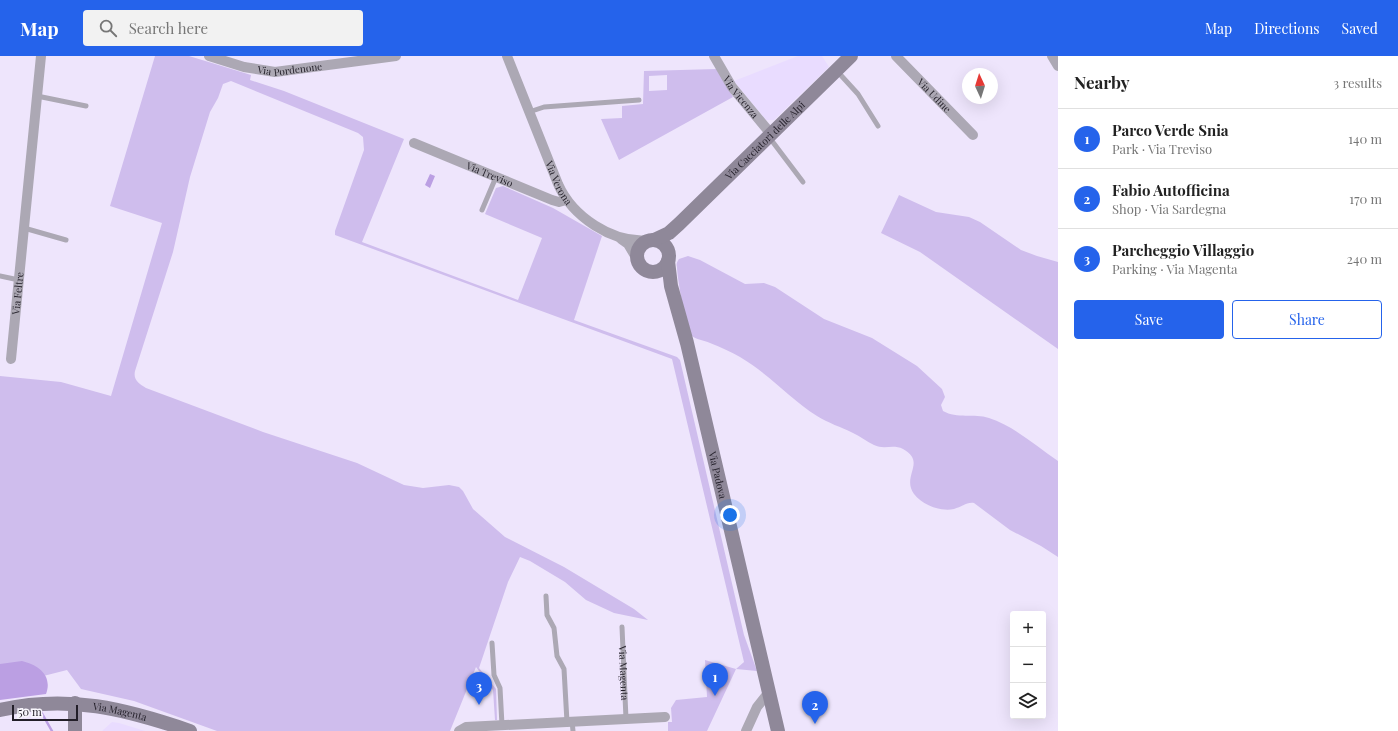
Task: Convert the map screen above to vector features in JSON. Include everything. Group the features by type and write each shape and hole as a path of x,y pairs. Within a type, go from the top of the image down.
{"street":[{"name":"Via Feltre","path":"10,359 41,56"},
{"name":"Via Pordenone","path":"209,56 244,67 275,72 396,56"},
{"name":"Via Verona","path":"507,56 558,184 566,200 587,221 613,234 628,244 637,258"},
{"name":"Via Vicenza","path":"714,56 732,86 770,135"},
{"name":"Via Cacciatori delle Alpi","path":"637,258 640,247 669,232 679,224 852,56"},
{"name":"Via Udine","path":"896,56 973,135"},
{"path":"1052,56 1058,66"},
{"name":"Via Treviso","path":"414,143 552,200 561,202 566,200"},
{"name":"Via Cacciatori delle Alpi","path":"669,257 671,238 679,224"},
{"name":"Via Verona","path":"613,234 631,240 651,240"},
{"path":"637,258 641,267 648,272 661,270 669,257 663,243 651,240"},
{"name":"Via Padova","path":"669,257 669,276 778,731"},
{"name":"Via Padova","path":"648,272 663,283 674,297"},
{"path":"746,731 757,707 769,692"},
{"name":"Via Magenta","path":"0,710 34,703 75,704 128,711 190,731"},
{"path":"75,704 75,731"},
{"path":"459,731 466,727 570,725 626,719 665,717"}],"lane":[{"path":"836,71 858,94 878,126"},
{"path":"37,96 86,106"},
{"path":"529,112 544,107 639,100"},
{"path":"770,135 803,182"},
{"path":"482,210 496,177"},
{"path":"24,228 66,240"},
{"path":"0,276 19,280"},
{"path":"546,596 547,615 554,628 557,656 564,669 570,725"},
{"name":"Via Magenta","path":"622,627 626,719"},
{"path":"492,643 494,675 500,689 505,727"}],"shaded area":[{"path":"155,56 189,56 251,75 250,80 284,91 404,139 362,242 518,300 542,238 485,214 496,188 503,186 553,208 602,236 574,320 677,357 680,360 744,635 757,671 736,669 744,662 672,359 335,235 335,231 364,150 363,137 358,133 231,81 223,84 218,98 210,112 190,177 173,252 135,371 137,381 146,388 263,432 357,463 404,485 423,488 449,485 459,487 463,491 473,509 505,537 564,567 634,609 648,620 614,613 586,600 565,582 530,561 520,557 508,582 479,668 496,689 497,720 495,720 493,690 476,667 450,731 217,731 134,701 81,689 67,670 0,687 0,376 61,382 111,396 162,223 110,206"},
{"path":"798,56 822,56 829,67 774,120 766,120 734,81"},
{"path":"717,69 733,97 619,160 601,119 622,118 622,106 643,104 644,71","holes":["667,75 667,90 649,91 649,76"]},
{"path":"430,174 435,176 430,188 425,185"},
{"path":"899,195 936,212 969,217 980,222 1021,250 1058,262 1058,349 920,252 881,233"},
{"path":"688,256 700,260 745,284 764,283 775,287 824,319 872,338 917,366 942,389 945,397 941,405 943,411 954,415 989,418 1016,431 1058,461 1058,557 1041,546 1010,530 974,503 969,503 949,510 932,507 917,498 911,487 910,481 914,464 910,454 903,449 896,447 881,447 871,444 856,434 821,418 807,409 751,364 740,357 708,342 693,337 689,331 684,313 677,265 679,259"},
{"path":"705,660 736,669 707,731 668,731 668,722 672,722 671,708 676,700 707,697"},
{"path":"22,661 38,668 46,676 48,687 46,694 0,700 0,664"},
{"path":"112,722 119,723 145,731 102,731"}],"waterway":[{"path":"40,710 52,731"}],"place":[{"name":"Parco Verde Snia","path":"715,696"},
{"name":"Parcheggio Villaggio","path":"479,705"},
{"name":"Fabio Autofficina","path":"815,724"}]}
